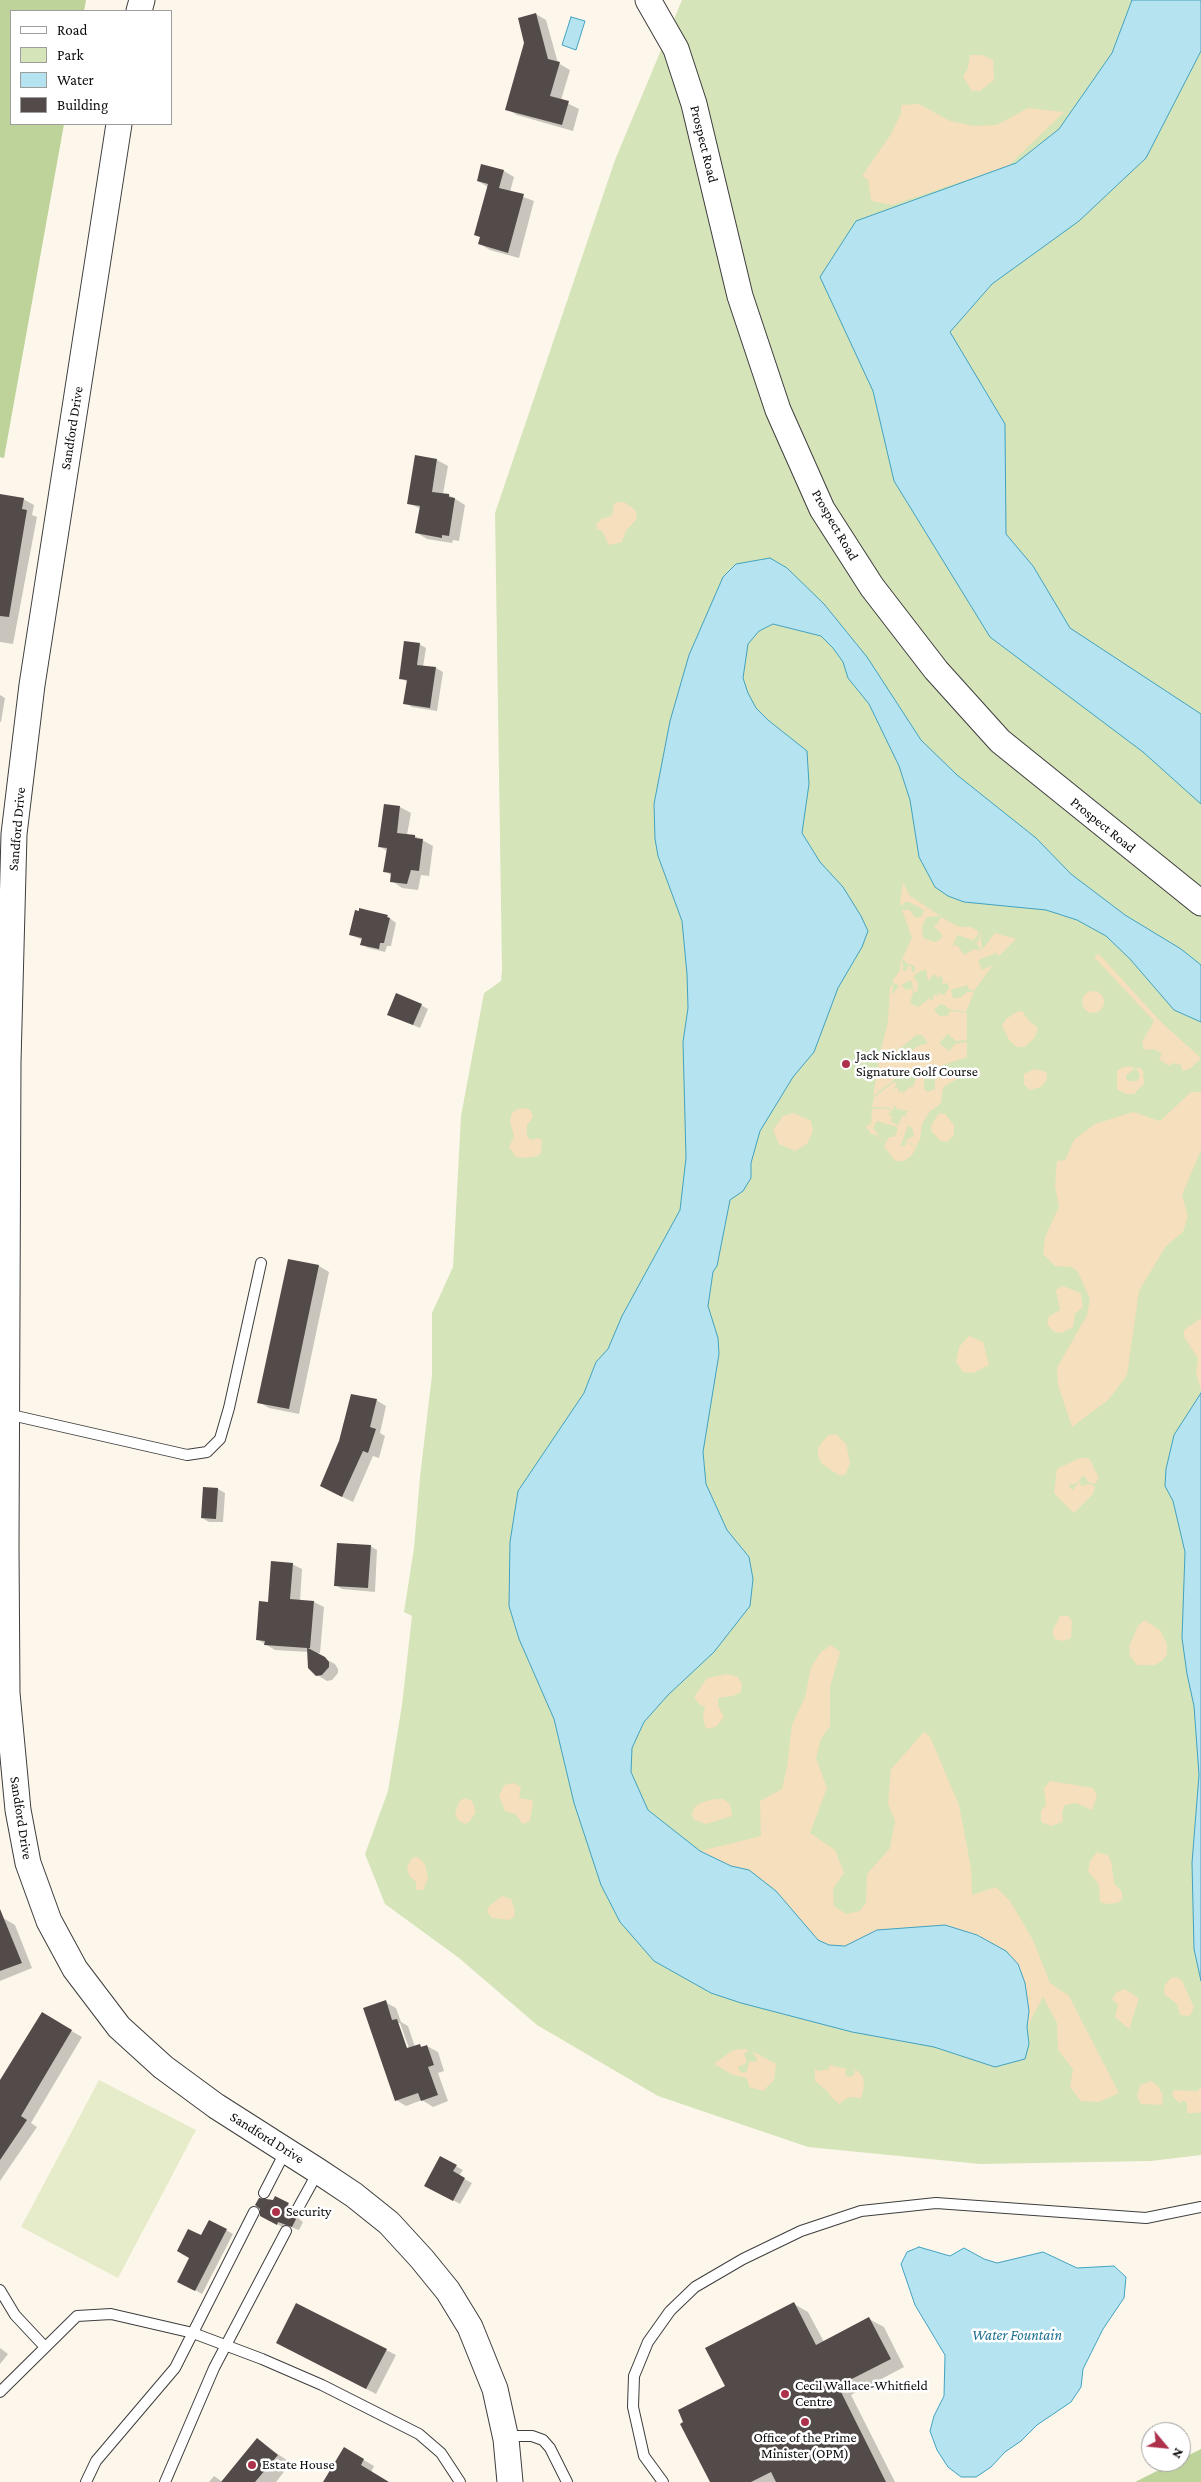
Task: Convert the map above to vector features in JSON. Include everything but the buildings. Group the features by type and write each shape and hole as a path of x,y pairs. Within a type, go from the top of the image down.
{"street":[{"name":"Prospect Road","path":"648,0 679,58 694,104 740,296 778,410 822,509 872,586 936,670 1000,741 1201,903"},
{"name":"Sandford Drive","path":"119,125 32,685 14,834 8,1062 6,1413 8,1702 18,1810 28,1863 40,1898 60,1945 75,1969 119,2027 163,2067 216,2106 318,2171 388,2222 448,2291 470,2327 483,2355 495,2389 506,2439 510,2482"}],"lane":[{"path":"6,1413 187,1454 207,1452 220,1439 229,1408 261,1263"},
{"path":"264,2193 286,2150"},
{"path":"297,2210 318,2171"},
{"path":"662,2482 644,2456 633,2406 634,2376 648,2342 670,2311 695,2287 743,2259 802,2231 861,2211 936,2203 1146,2218 1201,2208"},
{"path":"86,2482 90,2469 96,2461 175,2368 254,2212"},
{"path":"165,2482 203,2390 286,2230"},
{"path":"0,2290 15,2315 44,2346"},
{"path":"0,2392 44,2346 77,2316 111,2314 193,2333 227,2345 322,2385 419,2434 441,2453 460,2482"},
{"path":"506,2439 516,2436 532,2436 543,2440 550,2448 567,2482"}],"green space":[{"path":"0,0 86,0 84,10 10,10 10,125 64,125 4,458 0,457"},
{"name":"Jack Nicklaus Signature Golf Course","path":"682,0 1201,0 1201,2155 1151,2161 980,2164 808,2147 658,2096 537,2025 459,1958 385,1904 365,1854 388,1791 402,1705 412,1616 404,1612 414,1548 432,1375 432,1313 453,1267 461,1116 484,993 501,981 502,971 495,513 615,160"},
{"path":"99,2080 196,2130 118,2278 21,2227"},
{"path":"1201,2449 1201,2482 1135,2482 1155,2472 1191,2472 1191,2454"}],"sand":[{"path":"970,55 982,55 993,60 994,80 980,91 972,91 963,77 968,68"},
{"path":"919,104 950,121 974,126 997,125 1028,108 1064,112 1008,166 892,205 871,201 868,180 862,176 891,134 901,113 901,105"},
{"path":"624,502 635,510 637,514 636,520 626,531 622,542 609,545 602,531 597,529 596,525 601,519 612,516 614,504"},
{"path":"903,882 909,895 940,916 927,917 922,926 923,938 935,942 941,939 942,934 933,926 937,925 941,917 959,927 971,927 978,931 977,937 974,938 975,941 958,935 952,946 957,945 964,955 974,949 981,951 976,941 979,941 980,930 982,950 995,933 1016,939 999,956 996,953 978,960 982,970 993,965 974,991 969,989 967,985 951,990 953,999 961,997 967,992 974,992 966,1012 949,1009 945,1005 940,1004 934,1010 940,1016 947,1016 950,1011 967,1013 967,1040 956,1041 948,1034 939,1043 949,1051 955,1044 967,1042 967,1057 928,1070 924,1080 924,1089 928,1092 935,1089 935,1079 946,1071 952,1073 955,1071 965,1072 961,1077 943,1087 941,1103 929,1112 922,1124 920,1139 916,1147 906,1140 914,1136 912,1128 908,1126 900,1147 906,1145 906,1141 916,1148 912,1155 904,1161 895,1161 884,1146 889,1137 894,1137 897,1127 877,1121 873,1128 885,1144 877,1135 871,1134 866,1126 871,1124 872,1109 889,1109 891,1112 887,1116 892,1115 891,1122 898,1125 902,1116 907,1117 905,1115 909,1111 897,1109 895,1106 893,1106 894,1111 889,1108 872,1107 874,1097 894,1082 897,1084 893,1090 898,1087 899,1094 900,1090 903,1093 910,1087 913,1087 918,1073 914,1070 908,1072 901,1069 896,1074 894,1080 873,1096 881,1051 889,1054 902,1048 907,1056 916,1047 928,1043 922,1035 916,1035 902,1047 893,1051 890,1048 889,1051 881,1050 888,1021 890,987 893,984 892,995 899,986 892,982 900,970 901,960 903,971 907,971 908,966 911,966 912,972 915,971 915,966 908,964 902,959 912,938 902,910 910,910 915,918 921,917 924,910 909,902 904,902 902,906 900,902","holes":["926,970 928,981 934,974 938,978 941,975 942,984 948,983 949,988 944,995 937,993 939,997 934,994 933,1001 930,998 918,1007 910,1003 913,993 912,988 906,990 901,985 911,980 914,992 917,992 918,983 913,977 920,971"]},
{"path":"1099,954 1162,1023 1201,1058 1191,1068 1183,1071 1181,1065 1173,1063 1169,1066 1159,1059 1162,1054 1154,1049 1144,1050 1142,1042 1154,1021 1094,957"},
{"path":"1093,991 1101,994 1104,1002 1101,1010 1093,1013 1085,1010 1082,1002 1085,994"},
{"path":"1022,1011 1028,1020 1038,1028 1035,1037 1025,1047 1017,1047 1009,1040 1002,1025 1006,1019 1016,1012"},
{"path":"1128,1066 1135,1068 1126,1076 1127,1081 1137,1081 1140,1076 1136,1068 1140,1068 1143,1071 1144,1084 1134,1094 1126,1094 1117,1089 1117,1071"},
{"path":"1034,1069 1046,1072 1047,1079 1041,1087 1030,1090 1024,1084 1024,1074"},
{"path":"1191,1092 1201,1092 1201,1150 1182,1195 1188,1216 1183,1232 1166,1246 1139,1291 1127,1375 1109,1399 1072,1427 1058,1385 1057,1368 1087,1315 1090,1299 1078,1272 1072,1267 1055,1266 1043,1254 1045,1237 1059,1207 1055,1186 1057,1161 1065,1160 1074,1140 1095,1124 1133,1112 1160,1121"},
{"path":"525,1108 531,1110 533,1117 527,1125 527,1137 532,1140 538,1138 542,1140 541,1153 538,1156 526,1158 516,1157 509,1147 514,1136 510,1122 512,1113 517,1109"},
{"path":"793,1113 811,1121 813,1131 807,1144 795,1151 779,1144 773,1130 783,1116"},
{"path":"939,1113 945,1114 954,1125 954,1135 947,1142 941,1141 932,1132 931,1126"},
{"path":"1063,1286 1081,1293 1083,1307 1075,1314 1073,1327 1062,1333 1054,1332 1047,1324 1049,1316 1060,1310 1056,1290"},
{"path":"1201,1318 1201,1390 1196,1373 1198,1358 1184,1337 1184,1330"},
{"path":"969,1336 983,1342 989,1365 973,1373 963,1372 956,1362 959,1347"},
{"path":"836,1434 846,1444 850,1463 846,1474 840,1476 822,1464 818,1456 818,1448 823,1441 829,1435"},
{"path":"1080,1458 1089,1458 1099,1478 1095,1484 1088,1482 1084,1475 1075,1484 1070,1484 1069,1487 1073,1490 1080,1480 1081,1486 1088,1484 1095,1486 1093,1494 1074,1513 1054,1493 1057,1469"},
{"path":"1060,1616 1068,1616 1072,1621 1071,1638 1063,1641 1055,1639 1052,1632"},
{"path":"1144,1620 1160,1630 1167,1644 1167,1654 1162,1661 1155,1665 1137,1665 1130,1656 1129,1646 1138,1626"},
{"path":"831,1645 840,1652 830,1687 830,1726 821,1739 816,1758 827,1788 810,1833 835,1850 844,1873 833,1889 834,1906 846,1914 860,1911 866,1903 867,1874 890,1848 895,1821 888,1804 891,1769 924,1732 930,1737 959,1805 971,1868 972,1895 996,1887 1010,1901 1033,1940 1050,1983 1069,1996 1119,2093 1099,2102 1081,2101 1070,2087 1073,2069 1058,2050 1057,2023 1043,1997 1027,2027 1029,2011 877,1930 845,1946 829,1945 818,1940 776,1891 749,1871 731,1866 700,1851 761,1836 760,1801 782,1789 787,1767 792,1725 805,1697 811,1667 821,1652"},
{"path":"728,1674 738,1677 742,1684 741,1692 733,1696 718,1698 718,1706 724,1717 717,1726 708,1729 705,1726 703,1716 705,1707 699,1704 694,1697 707,1678"},
{"path":"1050,1781 1093,1788 1097,1796 1092,1810 1076,1803 1065,1805 1062,1812 1063,1821 1051,1826 1041,1822 1041,1811 1046,1805 1044,1788"},
{"path":"514,1783 521,1787 519,1798 532,1800 533,1803 530,1821 523,1824 515,1814 505,1811 499,1796 504,1785"},
{"path":"464,1798 472,1801 476,1812 470,1821 465,1824 458,1820 455,1814 459,1802"},
{"path":"723,1799 730,1804 732,1816 706,1824 693,1819 692,1813 695,1807 700,1803"},
{"path":"1097,1852 1107,1855 1111,1861 1114,1883 1122,1892 1122,1899 1118,1903 1105,1904 1100,1901 1099,1885 1088,1871 1090,1861"},
{"path":"418,1857 425,1864 428,1879 423,1890 416,1890 416,1882 409,1875 407,1867 412,1858"},
{"path":"502,1896 511,1899 515,1911 514,1917 509,1920 492,1918 487,1912 489,1906"},
{"path":"1177,1977 1182,1981 1194,2007 1190,2016 1180,2015 1177,2004 1164,1994 1165,1985 1171,1978"},
{"path":"1124,1989 1139,1998 1129,2029 1115,2017 1118,2005 1112,1999 1117,1992"},
{"path":"733,2050 749,2050 744,2054 747,2061 738,2067 741,2073 747,2071 749,2062 758,2061 752,2051 776,2064 774,2080 763,2091 749,2087 747,2078 733,2075 714,2064"},
{"path":"829,2065 847,2069 845,2073 847,2077 854,2075 855,2071 850,2067 859,2072 863,2077 864,2087 861,2098 849,2097 839,2104 815,2081 815,2069 820,2071 829,2069"},
{"path":"1151,2081 1157,2085 1163,2095 1162,2105 1141,2104 1137,2097 1140,2085"},
{"path":"1201,2088 1201,2111 1198,2113 1187,2113 1187,2103 1184,2100 1179,2103 1172,2095 1174,2090 1197,2091"}],"water":[{"path":"1132,0 1201,0 1201,51 1146,158 1079,221 992,284 950,332 1005,424 1006,534 1033,566 1070,628 1201,714 1201,804 1143,752 990,637 894,481 873,391 820,277 856,221 1016,163 1059,129 1112,53"},
{"path":"571,17 585,21 576,50 562,45"},
{"path":"770,558 787,568 824,604 867,657 921,740 957,775 1036,838 1071,874 1125,915 1181,949 1201,965 1201,1022 1174,1010 1130,959 1106,936 1077,920 1046,910 964,902 948,896 935,887 919,857 910,800 899,766 869,704 848,678 843,662 833,648 821,636 773,624 759,631 748,644 743,678 756,708 807,751 809,784 802,833 820,862 843,887 868,931 862,947 838,988 814,1052 793,1077 760,1131 751,1163 751,1178 743,1191 730,1200 717,1266 713,1272 708,1306 718,1338 719,1354 703,1452 706,1484 727,1530 749,1557 753,1579 750,1606 714,1652 668,1695 644,1722 632,1748 631,1772 648,1810 700,1851 731,1866 749,1870 776,1891 818,1940 829,1945 845,1946 877,1930 945,1925 977,1935 1006,1951 1018,1964 1025,1983 1029,2011 1027,2027 1029,2044 1025,2059 995,2067 934,2047 852,2032 741,2003 711,1993 654,1961 620,1922 601,1885 574,1803 554,1719 519,1639 509,1606 510,1542 518,1491 584,1393 596,1362 608,1349 622,1316 680,1210 686,1158 683,1042 688,1008 687,974 682,921 658,856 655,839 654,804 670,721 689,655 723,577 736,564"},
{"path":"1201,1393 1201,1981 1194,1949 1192,1863 1199,1775 1194,1706 1182,1638 1185,1552 1173,1501 1165,1486 1166,1469 1174,1435"},
{"name":"Water Fountain","path":"919,2247 950,2256 964,2248 984,2259 997,2263 1043,2252 1077,2268 1114,2266 1126,2277 1124,2298 1103,2329 1083,2369 1081,2387 1071,2402 1037,2425 1021,2441 1005,2452 991,2467 976,2477 961,2477 948,2467 937,2450 930,2431 934,2416 944,2396 945,2355 915,2305 901,2264 907,2252"}],"place":[{"name":"Jack Nicklaus Signature Golf Course","path":"846,1064"},
{"name":"Security","path":"276,2212"},
{"name":"Cecil Wallace-Whitfield Centre","path":"785,2394"},
{"name":"Office of the Prime Minister (OPM)","path":"805,2422"},
{"name":"Estate House","path":"252,2465"}]}
